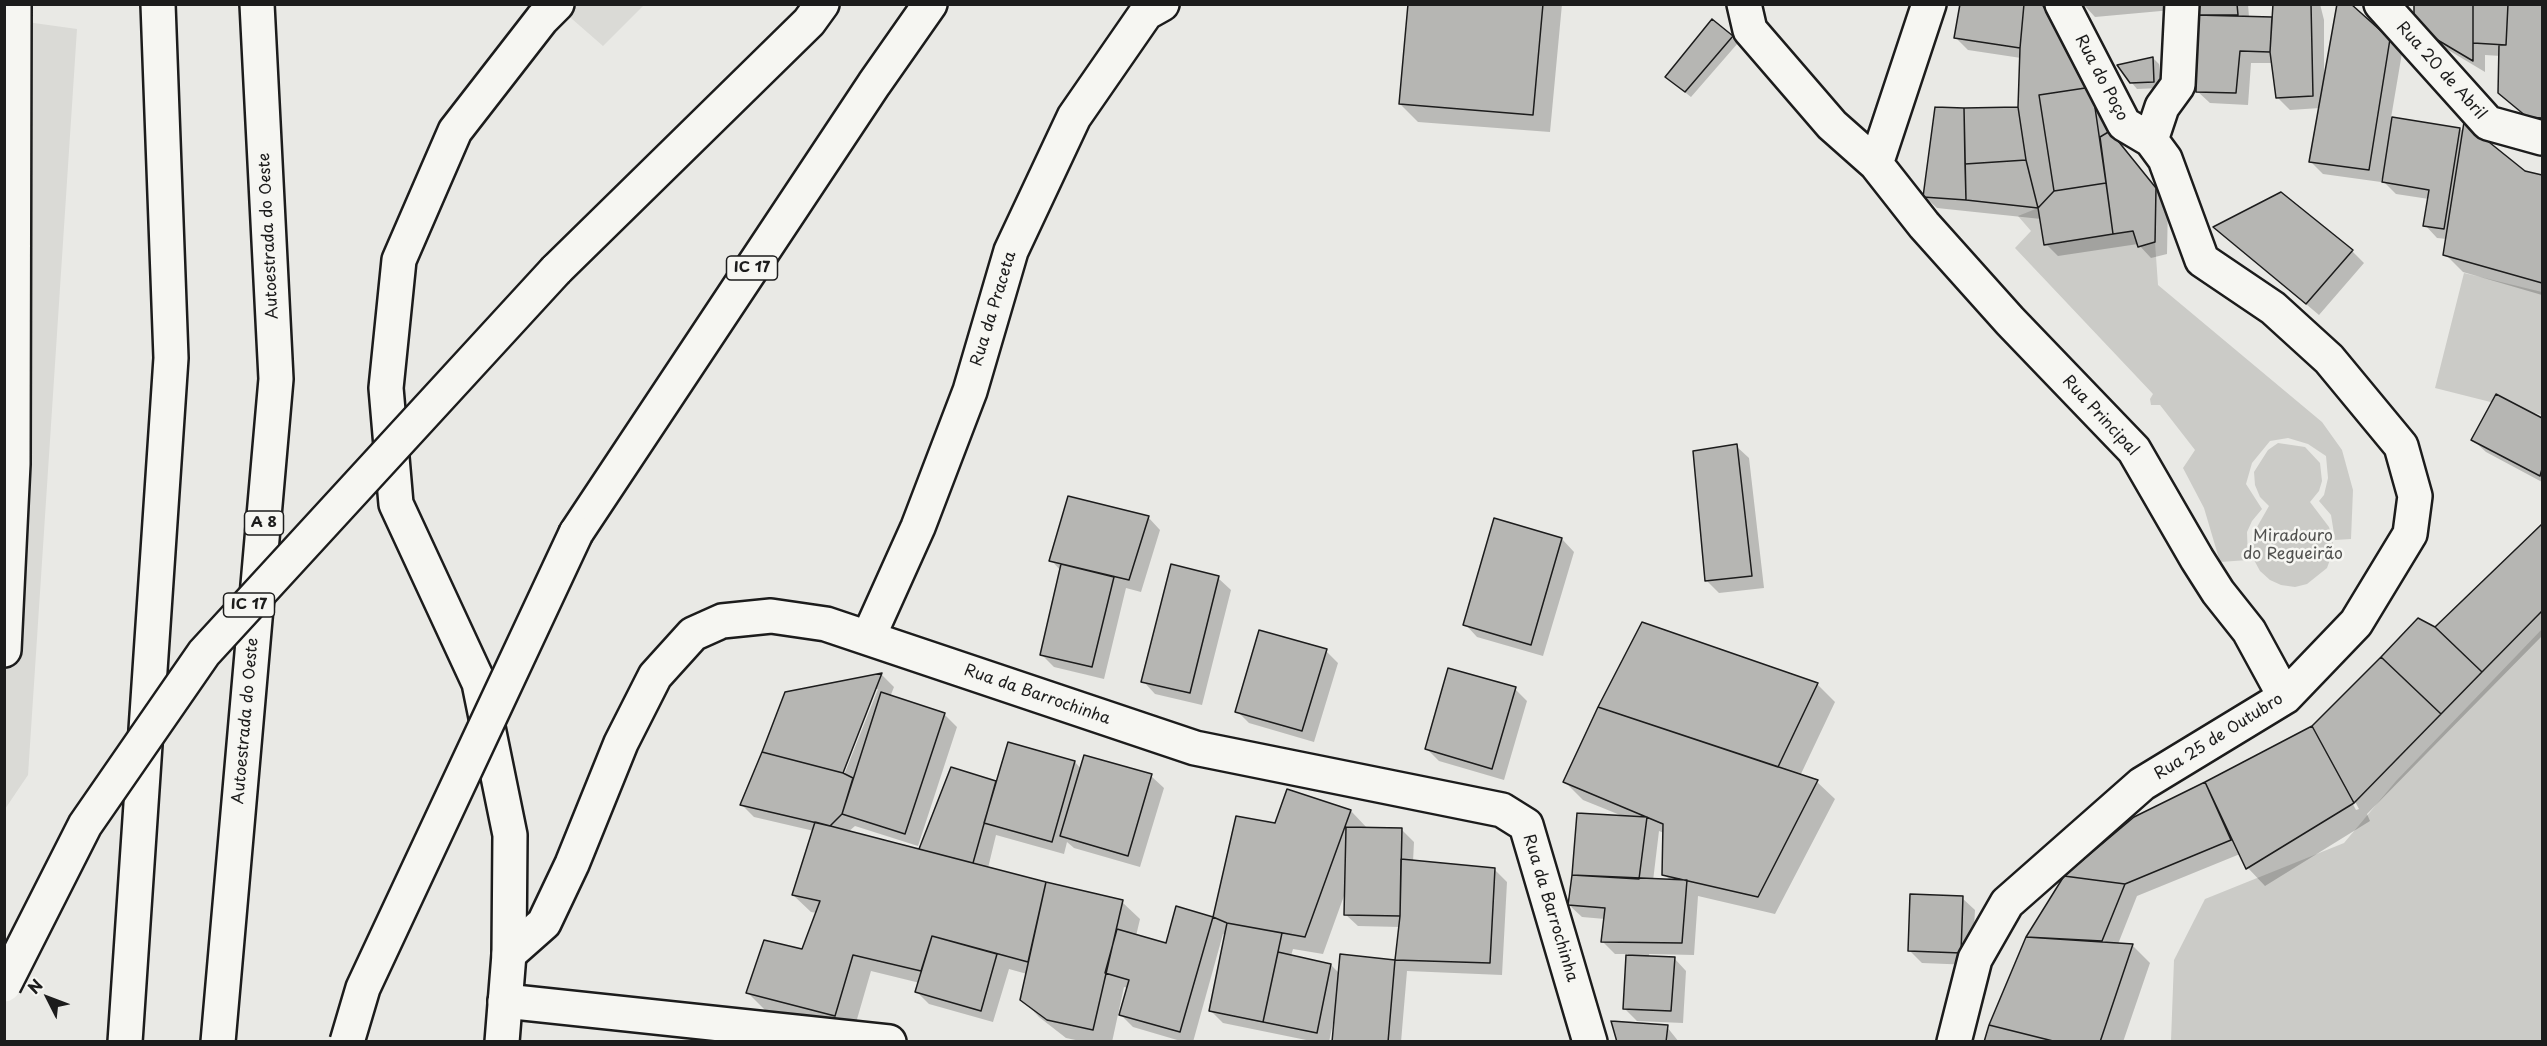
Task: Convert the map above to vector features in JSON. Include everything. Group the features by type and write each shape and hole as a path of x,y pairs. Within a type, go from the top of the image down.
{"main road":[{"path":"4,650 13,465 14,4"},
{"path":"125,1041 171,358 158,4"},
{"name":"Autoestrada do Oeste","path":"218,1041 276,379 257,4"},
{"path":"502,1041 509,954 510,835 478,682 396,504 387,388 399,260 455,131 542,19 557,4"},
{"name":"IC 17","path":"4,985 85,825 204,653 556,270 809,22 822,4"},
{"name":"IC 17","path":"347,1041 363,988 576,533 867,94 930,4"},
{"name":"Rua da Praceta","path":"868,638 918,526 970,391 1011,251 1074,117 1146,13 1162,4"},
{"name":"Rua Principal","path":"1744,4 1750,30 1832,125 1876,164 1924,225 2010,321 2134,450 2197,559 2218,592 2249,631 2285,697"},
{"path":"1876,164 1929,4"},
{"name":"Rua do Poço","path":"2062,4 2124,124 2151,140"},
{"path":"2151,140 2162,107 2178,85 2182,4"},
{"name":"Rua 20 de Abril","path":"2380,4 2488,123 2542,138"},
{"name":"Rua 25 de Outubro","path":"1954,1041 1976,959 2007,903 2142,784 2285,697 2356,623 2410,534 2415,496 2409,467 2401,446 2329,358 2273,308 2202,260 2165,159 2151,140"},
{"name":"Rua da Barrochinha","path":"509,954 544,923 572,864 621,743 655,676 693,634 722,621 771,616 826,624 1195,748 1502,810 1526,825 1590,1041"},
{"path":"506,1001 854,1040 889,1041"}],"shaded area":[{"path":"556,5 644,5 603,46"},
{"path":"5,19 77,29 28,775 5,809"}],"green space":[{"path":"2038,208 2045,245 2133,231 2138,247 2155,242 2158,285 2322,422 2342,450 2353,490 2351,539 2335,540 2331,515 2319,501 2324,495 2328,478 2326,456 2308,444 2288,438 2270,441 2252,463 2246,484 2262,509 2252,521 2247,532 2248,560 2220,562 2204,508 2183,468 2195,450 2160,405 2151,405 2150,399 2153,394 2015,248 2031,231 2018,216"},
{"path":"2464,273 2542,292 2542,415 2435,388"},
{"name":"Miradouro do Regueirão","path":"2278,443 2305,447 2320,463 2322,481 2319,491 2310,502 2329,527 2333,541 2332,554 2327,568 2307,584 2295,587 2281,585 2270,580 2260,571 2254,560 2252,547 2253,534 2269,506 2260,497 2255,485 2254,472 2268,450"},
{"path":"2542,629 2542,1041 2171,1041 2174,960 2205,899 2344,843 2396,781"}],"building":[{"path":"1408,4 1543,4 1533,115 1399,104"},
{"path":"1960,4 2024,4 2020,48 1954,38"},
{"path":"2024,4 2042,4 2092,87 2039,95 2054,191 2038,208 2026,160 2018,107"},
{"path":"2196,4 2237,4 2238,15 2196,15"},
{"path":"2273,4 2311,4 2313,96 2276,98 2270,52"},
{"path":"2337,4 2351,4 2390,39 2369,170 2309,162"},
{"path":"2414,4 2473,4 2473,61 2414,26"},
{"path":"2473,4 2508,4 2506,45 2473,43"},
{"path":"2508,4 2542,4 2542,118 2527,117 2498,93 2499,45 2506,45"},
{"path":"2196,15 2272,17 2270,52 2240,51 2236,93 2196,92"},
{"path":"1712,19 1733,36 1685,92 1665,77"},
{"path":"2153,57 2154,82 2130,83 2117,65"},
{"path":"2092,87 2106,183 2054,191 2039,95"},
{"path":"1935,107 1964,108 1966,200 1923,197"},
{"path":"2018,107 2026,160 1965,164 1964,108"},
{"path":"2392,117 2460,128 2444,229 2423,226 2429,190 2382,182"},
{"path":"2464,122 2525,171 2542,175 2542,283 2443,255"},
{"path":"2110,131 2156,188 2155,242 2138,247 2133,231 2113,234 2100,137"},
{"path":"2026,160 2038,208 1966,200 1965,164"},
{"path":"2106,183 2113,234 2044,245 2038,208 2054,191"},
{"path":"2281,192 2353,250 2306,304 2213,227"},
{"path":"2496,394 2542,418 2540,476 2471,440"},
{"path":"1737,444 1752,576 1705,581 1693,451"},
{"path":"1068,496 1149,516 1129,580 1049,561"},
{"path":"1494,518 1562,538 1531,645 1463,625"},
{"path":"2542,524 2542,611 2482,672 2435,627"},
{"path":"1061,564 1114,577 1092,667 1040,655"},
{"path":"1171,564 1219,576 1190,693 1141,682"},
{"path":"2418,618 2435,627 2482,672 2441,714 2381,657"},
{"path":"1642,622 1818,683 1778,767 1598,707"},
{"path":"1259,630 1327,649 1302,731 1235,712"},
{"path":"2381,657 2441,714 2354,803 2312,726"},
{"path":"1448,668 1516,687 1492,769 1425,749"},
{"path":"882,673 843,773 762,752 785,692"},
{"path":"881,692 945,713 905,834 842,814"},
{"path":"1598,707 1818,780 1758,897 1662,875 1663,824 1563,782"},
{"path":"2312,726 2354,803 2246,869 2205,782"},
{"path":"1008,742 1075,761 1052,842 984,823"},
{"path":"762,752 843,773 853,778 842,814 830,826 740,805"},
{"path":"1084,755 1152,774 1128,856 1060,836"},
{"path":"951,767 996,781 973,863 919,849"},
{"path":"2205,782 2231,840 2125,884 2064,876 2134,817"},
{"path":"1287,789 1351,810 1305,937 1227,923 1213,917 1236,816 1275,823"},
{"path":"1577,813 1647,817 1639,879 1572,875"},
{"path":"815,822 1046,882 1028,962 932,936 921,971 853,955 835,1016 746,993 764,940 802,949 820,901 792,895"},
{"path":"1346,827 1402,828 1400,916 1344,915"},
{"path":"1401,859 1495,868 1490,963 1395,960 1400,916"},
{"path":"1572,875 1687,880 1682,943 1601,942 1605,908 1568,905"},
{"path":"2064,876 2125,884 2102,941 2026,937"},
{"path":"1046,882 1123,900 1093,1030 1047,1020 1020,1000"},
{"path":"1910,894 1963,896 1961,953 1908,951"},
{"path":"1176,906 1213,917 1180,1032 1119,1015 1129,980 1105,973 1117,929 1166,943"},
{"path":"1227,923 1282,933 1263,1022 1209,1011"},
{"path":"932,936 997,954 981,1011 915,992"},
{"path":"2026,937 2133,944 2100,1042 2057,1042 1989,1025"},
{"path":"1278,952 1331,964 1317,1033 1263,1022"},
{"path":"1340,954 1395,960 1388,1042 1332,1042"},
{"path":"1626,955 1675,957 1671,1011 1623,1009"},
{"path":"1611,1021 1668,1025 1666,1042 1617,1042"},
{"path":"1989,1025 2057,1042 1984,1042"}]}
